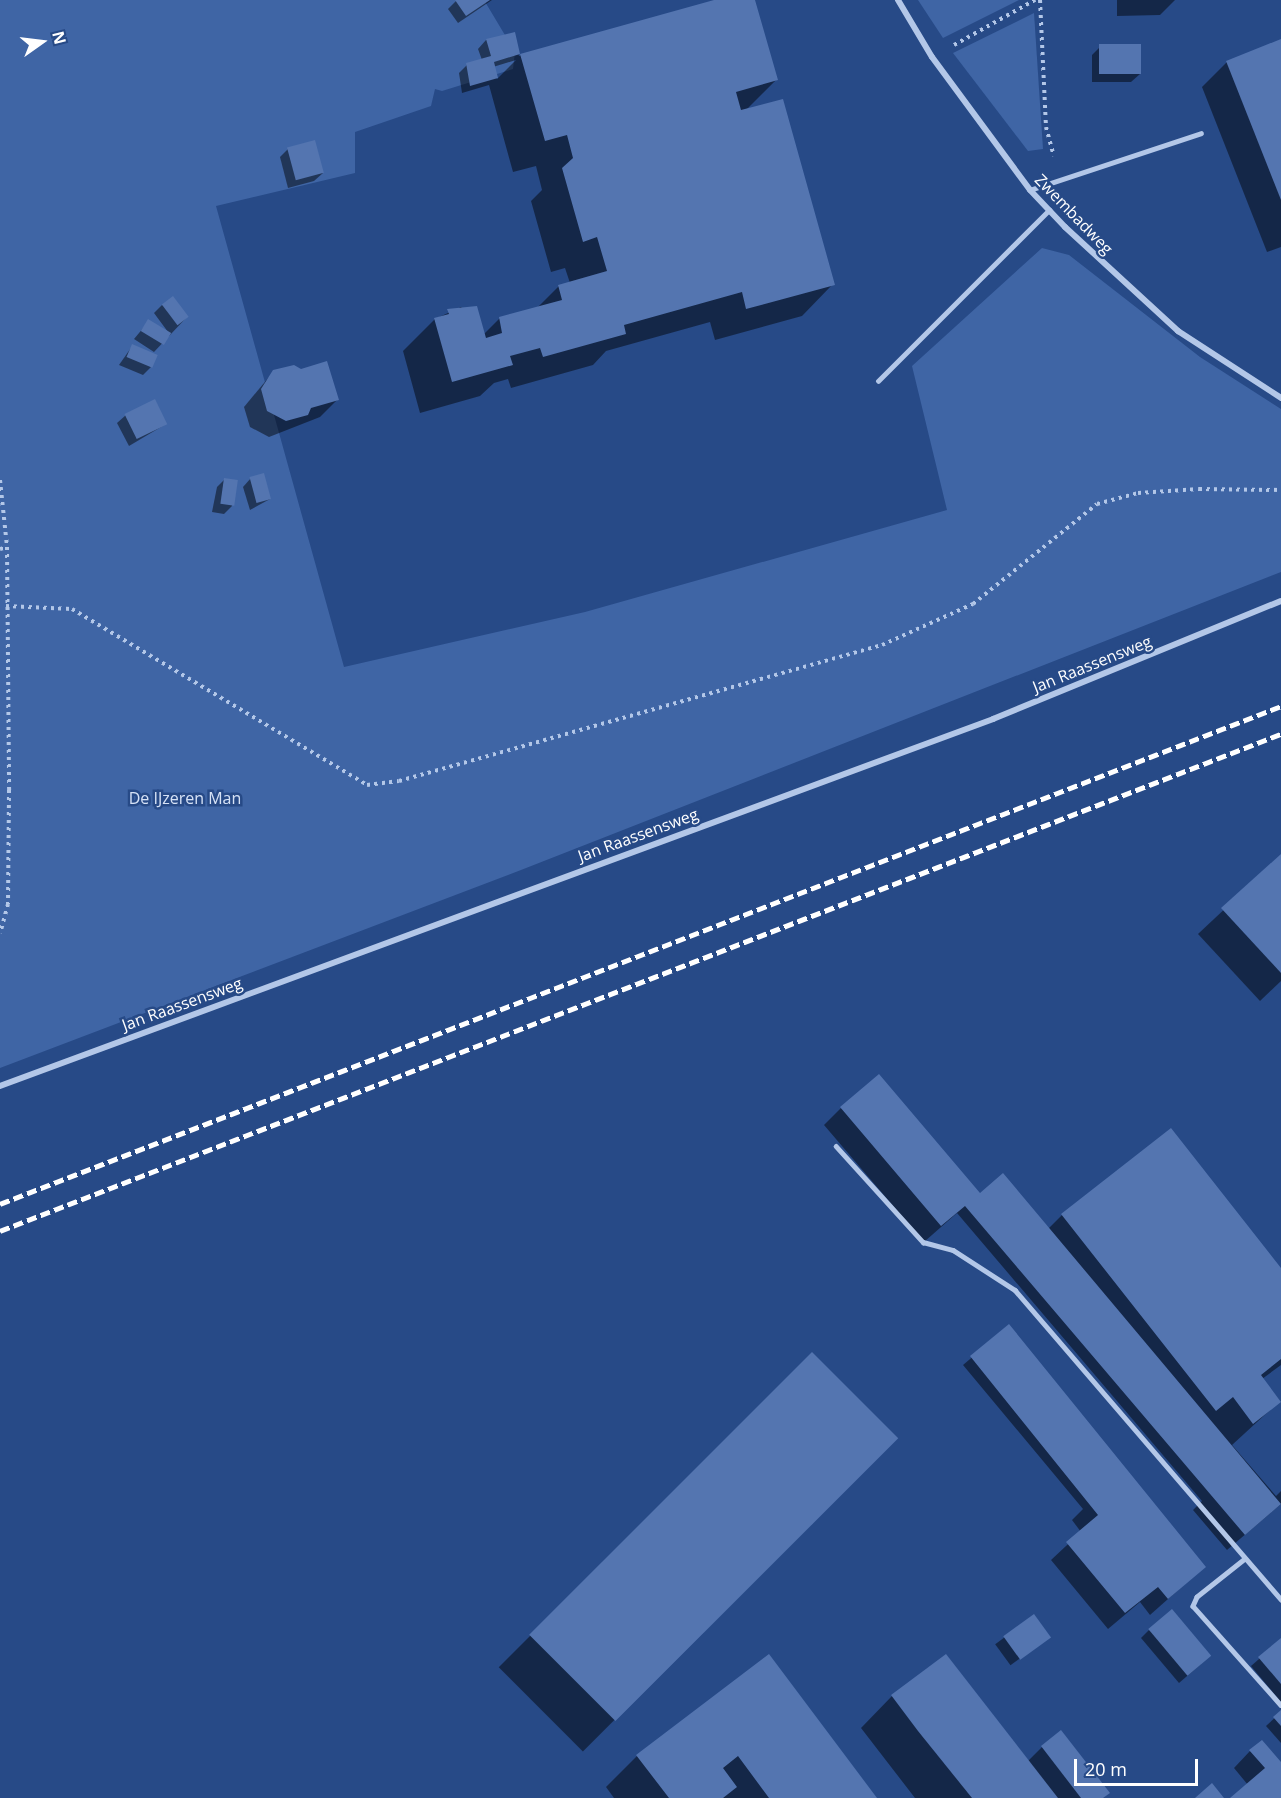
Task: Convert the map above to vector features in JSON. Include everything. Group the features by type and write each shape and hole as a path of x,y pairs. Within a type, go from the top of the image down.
{"street":[{"name":"Zwembadweg","path":"898,0 932,57 1030,190 1049,210 1178,331 1281,398"},
{"name":"Jan Raassensweg","path":"0,1086 993,719 1281,601"}],"lane":[{"path":"1030,190 1201,133"},
{"path":"879,381 1049,210"},
{"path":"836,1146 922,1242 952,1250 1015,1290 1281,1599"},
{"path":"1245,1559 1197,1596 1193,1606 1281,1705"}],"path":[{"path":"932,57 1035,0"},
{"path":"1040,0 1046,127 1061,180"},
{"path":"0,480 7,547 8,904 0,933"},
{"path":"6,606 72,609 367,785 410,778 882,645 973,604 1097,504 1138,493 1199,489 1281,490"},
{"path":"0,549 7,547"}],"green space":[{"name":"De IJzeren Man","path":"0,0 484,0 515,52 513,69 442,91 435,89 431,106 355,132 355,173 216,206 344,667 585,612 947,510 912,366 1042,248 1069,255 1200,357 1281,409 1281,572 521,870 0,1068"},
{"path":"918,0 1019,0 943,38"},
{"path":"1034,13 1043,149 1028,151 953,53"}],"building":[{"path":"455,0 490,0 466,16"},
{"path":"714,0 755,0 778,80 736,92 741,110 783,99 835,285 746,309 742,292 624,325 626,334 543,357 540,348 510,356 513,365 452,382 434,318 449,314 447,309 477,306 486,338 502,333 499,317 562,300 558,285 607,271 597,237 583,242 562,168 573,158 567,135 545,141 520,54"},
{"path":"515,32 520,54 494,62 498,78 470,86 466,63 491,56 486,39"},
{"path":"1281,39 1281,200 1226,61"},
{"path":"1099,44 1141,44 1141,74 1099,74"},
{"path":"315,140 324,173 296,180 287,148"},
{"path":"173,296 189,317 177,325 162,304"},
{"path":"148,319 171,333 164,345 141,331"},
{"path":"132,344 158,355 152,368 127,357"},
{"path":"327,361 339,400 311,408 308,415 286,421 267,411 261,389 273,370 294,365 301,369"},
{"path":"155,399 167,424 137,439 124,414"},
{"path":"264,473 271,499 256,503 250,477"},
{"path":"224,478 238,480 234,506 220,504"},
{"path":"1281,854 1281,973 1221,908"},
{"path":"879,1074 980,1193 1003,1173 1281,1504 1245,1535 965,1206 941,1226 840,1107"},
{"path":"1171,1128 1281,1268 1281,1359 1261,1375 1281,1402 1253,1424 1233,1397 1216,1411 1061,1214"},
{"path":"1009,1324 1206,1567 1168,1599 1158,1587 1125,1613 1066,1542 1098,1515 970,1356"},
{"path":"812,1352 898,1438 615,1721 529,1635"},
{"path":"1172,1609 1211,1656 1187,1676 1148,1629"},
{"path":"1034,1614 1051,1637 1020,1660 1003,1636"},
{"path":"1281,1638 1281,1684 1258,1657"},
{"path":"769,1654 877,1798 769,1798 738,1756 723,1768 737,1787 723,1798 669,1798 636,1755"},
{"path":"946,1654 1058,1798 972,1798 918,1731 891,1695"},
{"path":"1281,1710 1281,1726 1273,1717"},
{"path":"1061,1730 1110,1793 1103,1798 1081,1798 1041,1746"},
{"path":"1262,1740 1281,1762 1281,1798 1230,1798 1265,1768 1249,1750"},
{"path":"1212,1783 1224,1798 1195,1798"}],"railway":[{"path":"0,1204 1281,706"},
{"path":"0,1231 1281,734"}]}
